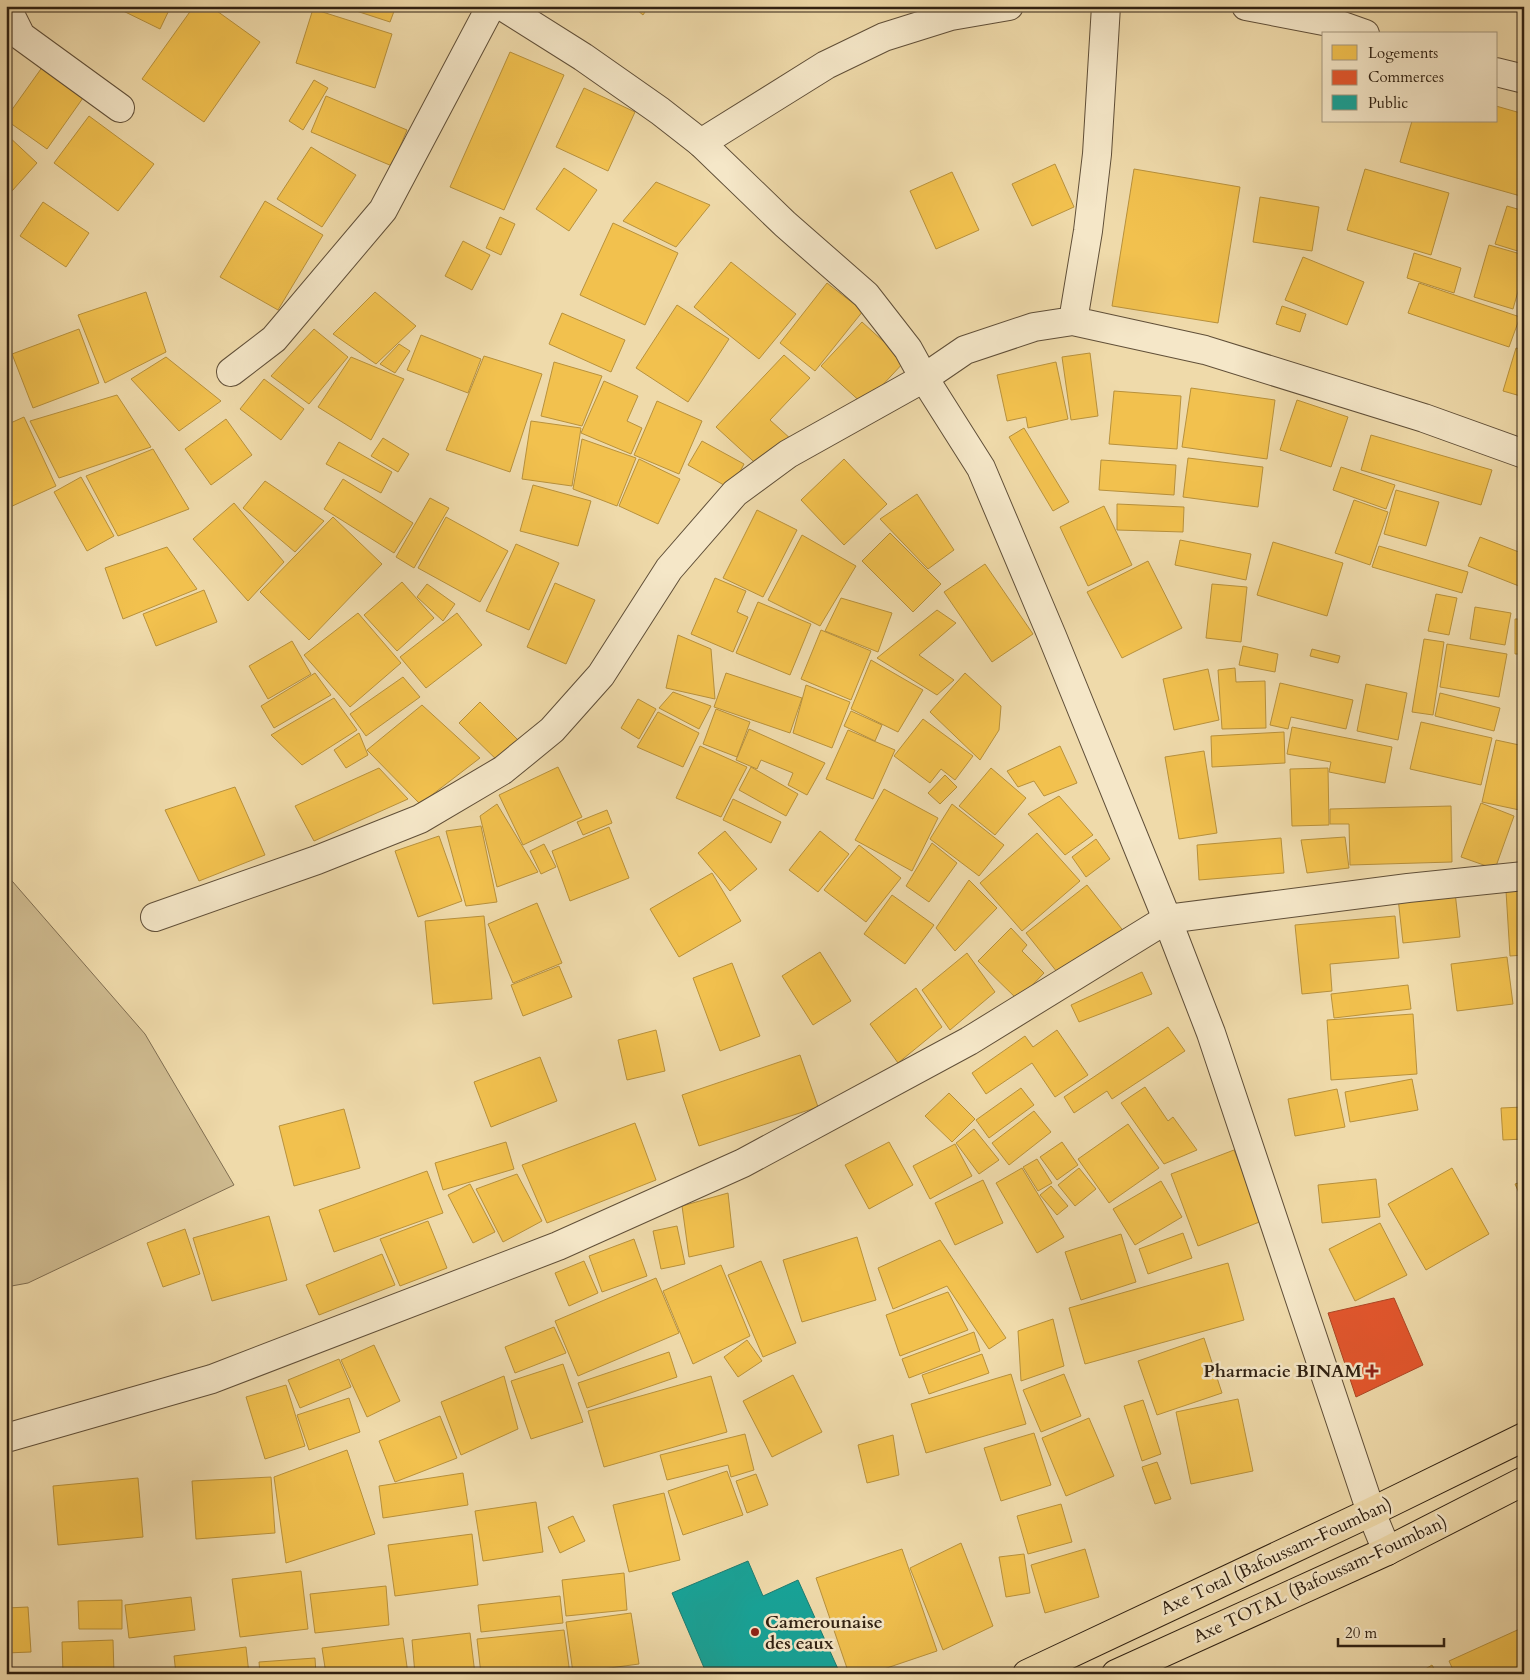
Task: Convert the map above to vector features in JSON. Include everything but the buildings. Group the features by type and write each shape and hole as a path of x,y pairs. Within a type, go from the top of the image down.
{"highway":[{"name":"Axe Total (Bafoussam-Foumban)","path":"1027,1674 1371,1512 1524,1437"},
{"name":"Axe TOTAL (Bafoussam-Foumban)","path":"1116,1674 1387,1551 1524,1482"},
{"path":"1160,1610 1181,1643"}],"street":[{"path":"9,6 9,12 21,36 120,108"},
{"path":"231,372 274,339 298,313 383,210 491,6"},
{"path":"502,6 583,57 660,110 702,143 785,224 866,295 908,349 924,378 981,468 1052,636 1167,919 1211,1033 1371,1512 1387,1551"},
{"path":"702,143 826,65 884,37 951,16 1009,6"},
{"path":"1073,321 1088,231 1097,154 1106,6"},
{"path":"1246,6 1334,23 1359,32"},
{"path":"1498,72 1524,78"},
{"path":"155,917 317,860 420,819 503,770 552,730 601,675 669,569 735,493 788,454 924,378 965,350 1034,327 1073,321 1205,350 1424,418 1524,454"},
{"path":"6,1438 212,1379 558,1246 760,1154 970,1041 1167,919 1408,888 1524,876"}],"shaded area":[{"path":"6,874 145,1034 234,1185 28,1283 6,1287"}],"place":[{"name":"Pharmacie BINAM","path":"1372,1371"},
{"name":"Camerounaise des eaux","path":"755,1632"}]}
